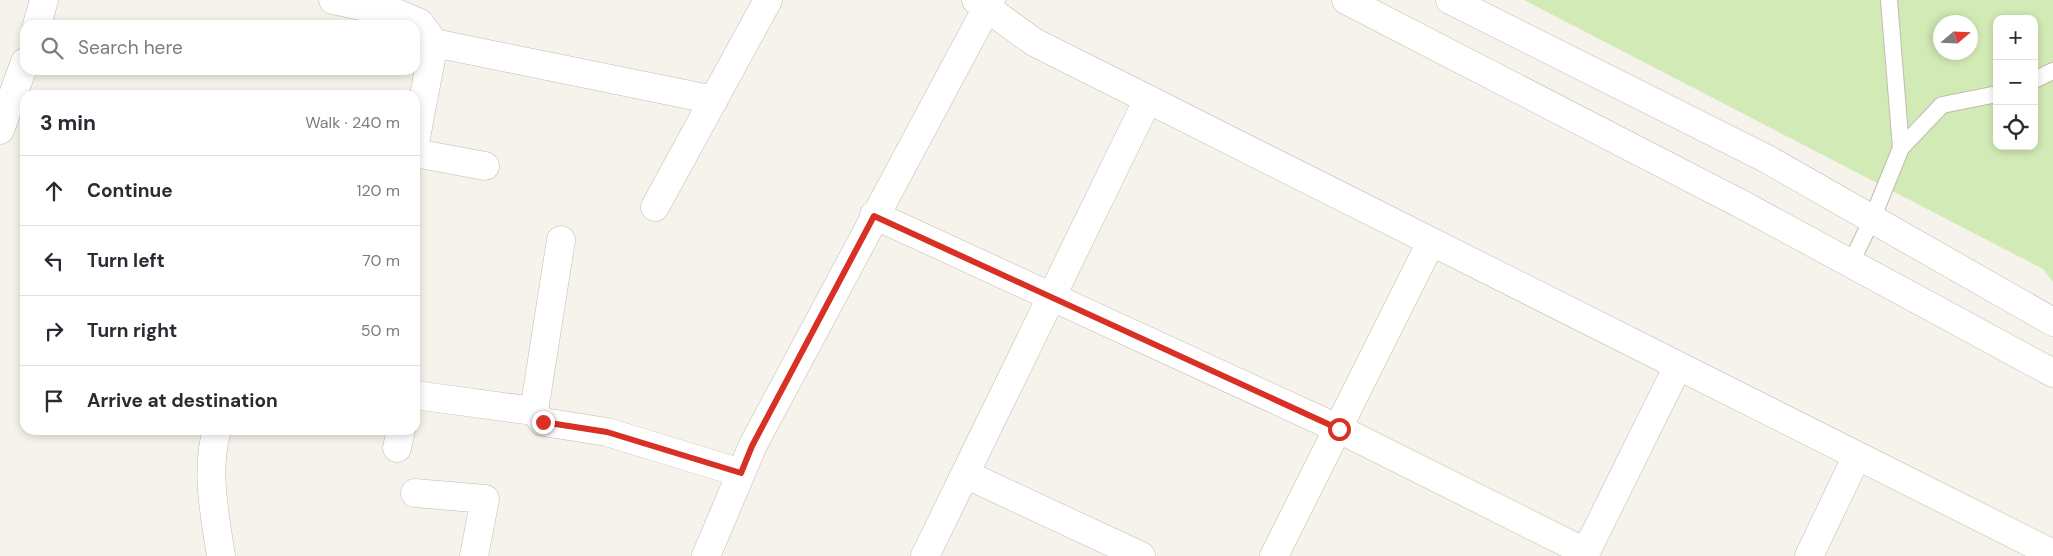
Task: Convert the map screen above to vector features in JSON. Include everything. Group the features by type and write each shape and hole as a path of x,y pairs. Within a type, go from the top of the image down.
{"street":[{"path":"38,20 44,0"},
{"path":"334,0 400,14 413,20"},
{"path":"655,207 768,0"},
{"path":"1346,0 1743,205 2053,373"},
{"path":"1450,0 1767,159 2053,322"},
{"path":"706,556 752,446 984,3 1034,42 1858,456 2048,554"},
{"path":"420,23 434,43 714,100"},
{"path":"420,117 434,43"},
{"path":"0,130 20,75"},
{"path":"925,556 1148,99"},
{"path":"420,154 485,166"},
{"path":"874,216 1339,429 1584,554 1678,366"},
{"path":"534,411 561,240"},
{"path":"1274,556 1431,242"},
{"path":"420,396 534,411 543,422 607,432 741,473"},
{"path":"215,435 213,443 212,482 221,556"},
{"path":"1809,556 1858,456"},
{"path":"966,474 1141,556"},
{"path":"415,494 485,499 474,556"}],"lane":[{"path":"1889,0 1901,148"},
{"path":"2038,78 2053,71"},
{"path":"1850,263 1872,219 1901,148 1942,105 1993,95"}],"green space":[{"path":"1524,0 2053,0 2053,282 2043,269"}],"route":[{"path":"543,422 607,432 741,473 752,446 874,216 1339,429"}]}
